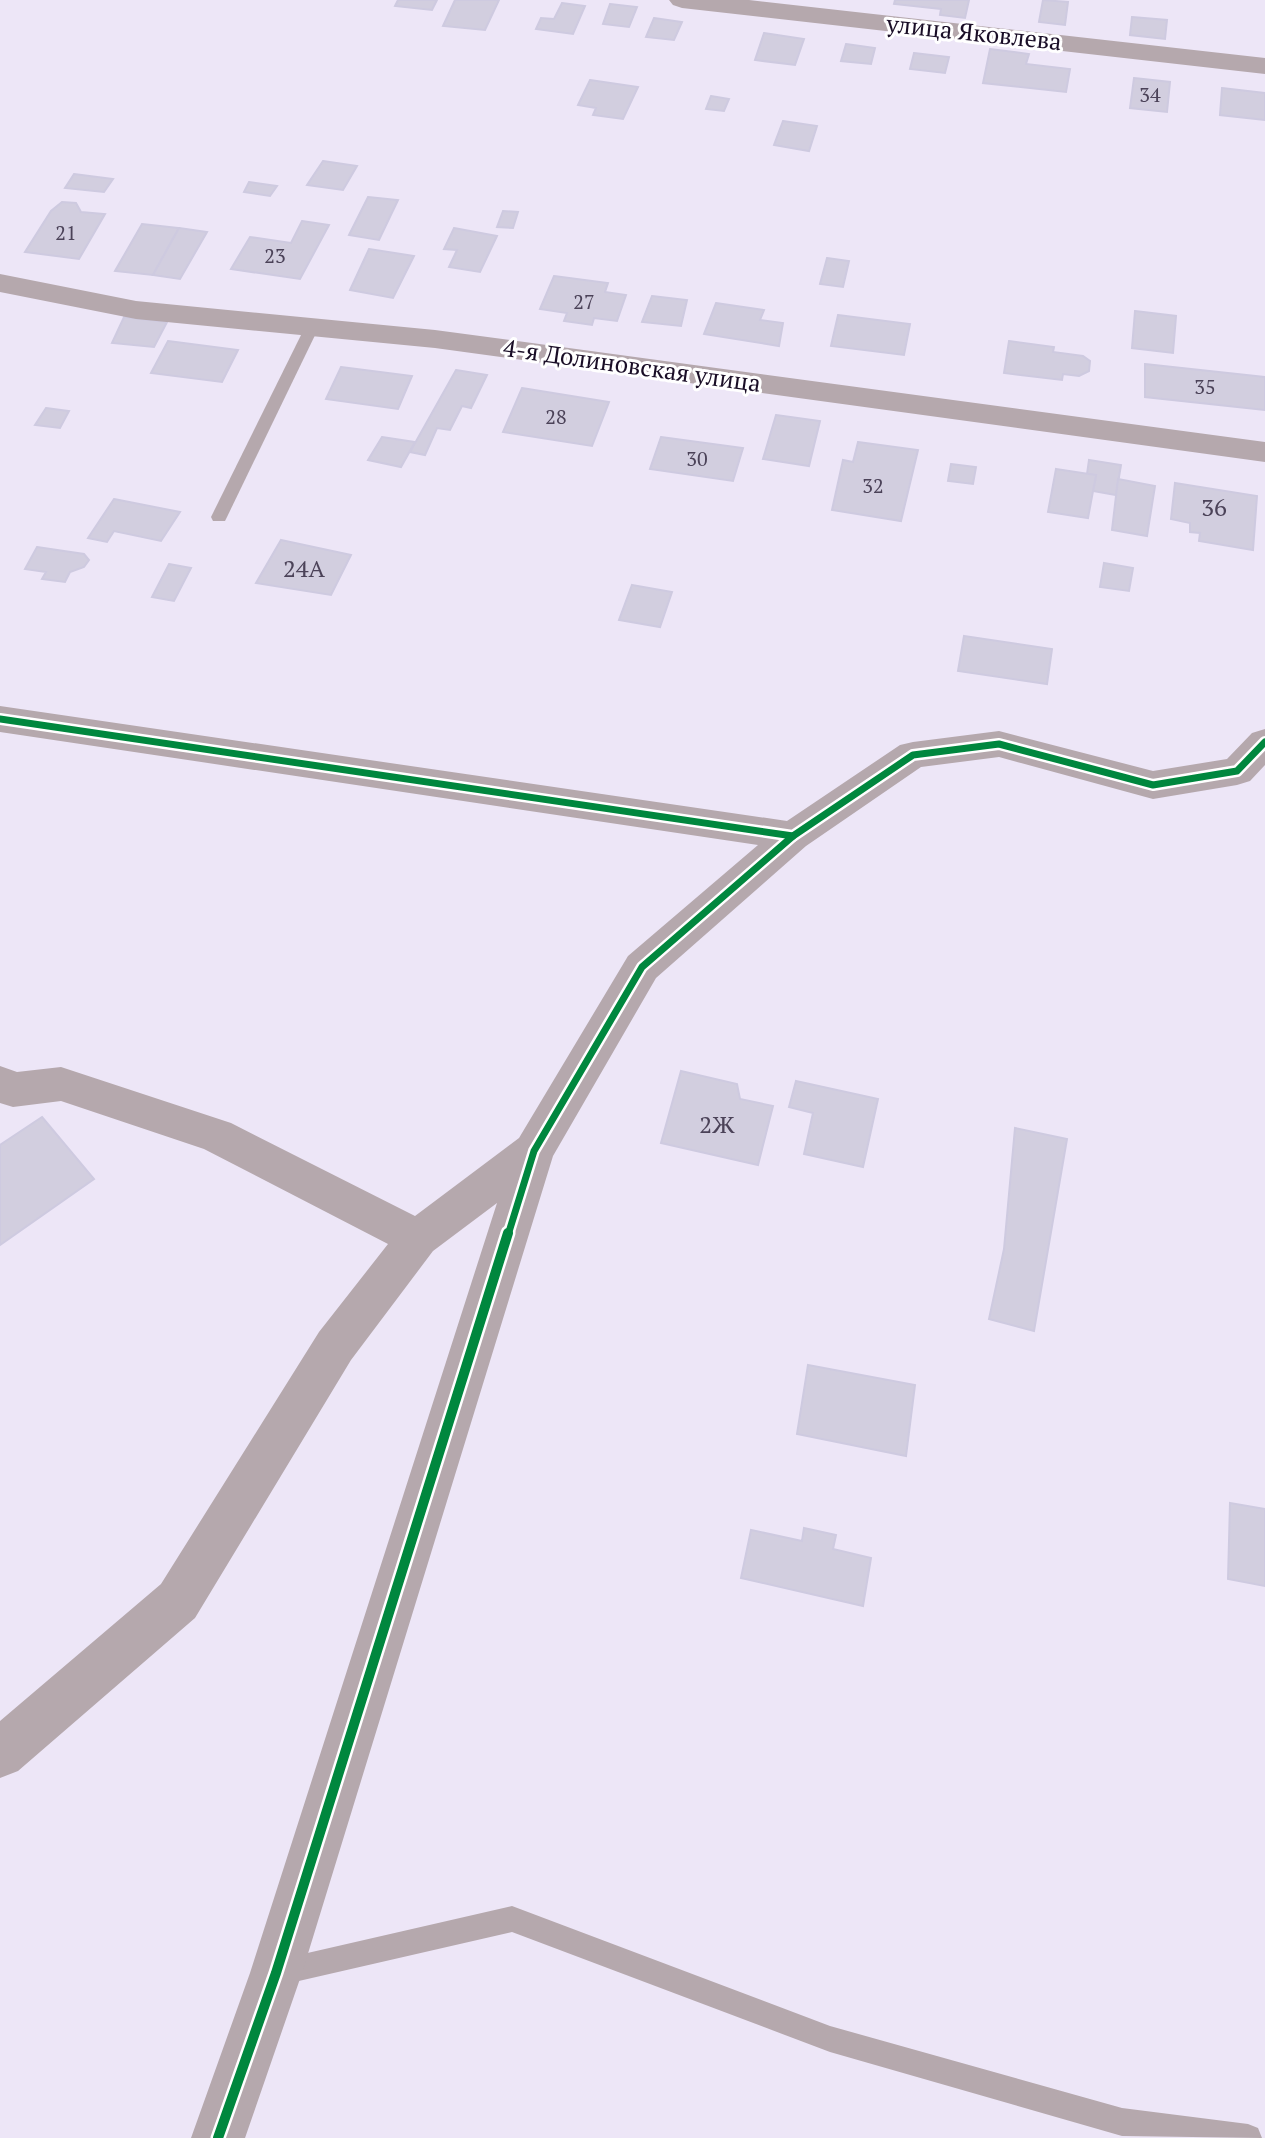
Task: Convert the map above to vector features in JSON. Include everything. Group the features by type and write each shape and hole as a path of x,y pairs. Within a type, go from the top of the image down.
{"street":[{"name":"улица Яковлева","path":"682,0 1265,66"},
{"name":"4-я Долиновская улица","path":"0,283 136,310 435,339 1265,452"},
{"path":"0,719 793,836"},
{"path":"218,2138 276,1973 534,1151 642,967 793,836 913,755 999,744 1153,785 1237,771 1265,742"},
{"path":"4,1091 61,1084 217,1136 418,1238"},
{"path":"0,1753 178,1601 335,1346 418,1238 534,1151"}],"lane":[{"path":"219,517 312,327"},
{"path":"276,1973 512,1919 830,2039 1122,2122 1248,2138"}],"building":[{"path":"398,0 437,0 432,10 395,6"},
{"path":"455,0 499,0 485,30 443,26"},
{"path":"895,0 969,0 965,18 940,15 941,9 894,4"},
{"path":"1043,0 1068,2 1065,25 1039,22"},
{"path":"562,3 585,6 573,34 536,29 541,18 554,19"},
{"path":"610,4 637,7 629,27 603,24"},
{"path":"1132,17 1167,20 1165,39 1130,35"},
{"path":"654,18 682,22 674,40 646,37"},
{"path":"764,33 804,39 795,65 755,60"},
{"path":"846,44 875,48 871,64 841,61"},
{"path":"990,49 1029,54 1026,64 1070,69 1066,92 983,83"},
{"path":"914,53 949,57 945,73 910,69"},
{"path":"1134,78 1170,82 1167,112 1130,108"},
{"path":"590,80 638,87 623,119 593,115 596,108 578,105"},
{"path":"1222,88 1265,93 1265,120 1220,115"},
{"path":"711,96 729,99 724,111 706,109"},
{"path":"783,121 817,126 809,151 774,145"},
{"path":"323,161 357,166 343,190 307,185"},
{"path":"74,174 113,179 104,192 65,188"},
{"path":"249,182 277,186 270,196 244,192"},
{"path":"368,197 398,200 379,240 349,235"},
{"path":"62,202 76,203 81,212 105,214 79,259 25,252 51,211"},
{"path":"503,211 518,212 513,228 497,227"},
{"path":"302,221 329,225 300,279 231,269 250,237 291,243"},
{"path":"142,224 179,228 153,275 115,271"},
{"path":"179,228 207,232 180,279 153,275"},
{"path":"454,228 497,236 480,272 449,267 457,250 444,249"},
{"path":"369,249 414,256 393,298 350,290"},
{"path":"827,258 849,261 843,287 820,284"},
{"path":"554,276 608,283 605,292 626,295 617,321 594,318 592,325 564,321 567,313 540,309"},
{"path":"652,296 687,300 681,326 642,322"},
{"path":"716,303 764,310 760,320 783,323 779,346 704,334"},
{"path":"1135,311 1176,316 1173,353 1132,348"},
{"path":"838,315 910,324 904,355 831,346"},
{"path":"124,317 167,322 154,347 112,343"},
{"path":"168,341 238,350 222,382 151,373"},
{"path":"1009,341 1054,347 1053,352 1083,356 1090,361 1089,371 1079,376 1063,374 1062,380 1004,373"},
{"path":"1145,364 1265,377 1265,410 1145,397"},
{"path":"341,367 412,376 398,409 326,399"},
{"path":"456,370 487,375 471,408 462,406 450,430 437,428 425,455 410,452"},
{"path":"522,388 609,402 592,446 503,432"},
{"path":"46,408 69,411 60,428 35,425"},
{"path":"776,415 820,421 809,466 763,459"},
{"path":"382,437 415,442 401,467 368,460"},
{"path":"661,437 743,448 733,481 650,469"},
{"path":"858,442 918,450 901,521 832,510 843,460 853,462"},
{"path":"1089,460 1121,465 1116,495 1093,491 1096,475 1087,474"},
{"path":"951,464 976,467 973,484 948,481"},
{"path":"1056,469 1096,475 1088,518 1048,512"},
{"path":"1118,479 1155,486 1147,536 1112,530"},
{"path":"1175,483 1257,496 1253,550 1199,541 1200,533 1190,532 1190,523 1171,519"},
{"path":"114,499 180,512 161,541 114,531 107,542 88,538"},
{"path":"281,540 351,555 331,595 256,583"},
{"path":"37,547 84,554 89,560 84,567 70,572 65,582 42,579 46,572 25,569"},
{"path":"1104,563 1133,568 1129,591 1100,587"},
{"path":"169,564 191,568 174,601 152,597"},
{"path":"632,585 672,592 660,627 619,620"},
{"path":"964,636 1052,649 1047,684 958,671"},
{"path":"681,1071 737,1084 740,1099 773,1106 758,1165 661,1143"},
{"path":"796,1081 878,1099 863,1167 804,1154 813,1113 789,1107"},
{"path":"42,1117 94,1179 0,1245 0,1145"},
{"path":"1015,1128 1067,1139 1034,1331 989,1319 1004,1249"},
{"path":"808,1365 915,1385 906,1456 797,1434"},
{"path":"1230,1503 1265,1509 1265,1586 1228,1579"},
{"path":"804,1528 836,1535 833,1549 871,1558 863,1606 741,1578 751,1530 802,1541"}],"cycle path":[{"path":"0,719 793,836 913,755 999,744 1153,785 1237,771 1265,742"},
{"path":"218,2138 276,1973 534,1151 642,967 793,836"}]}
